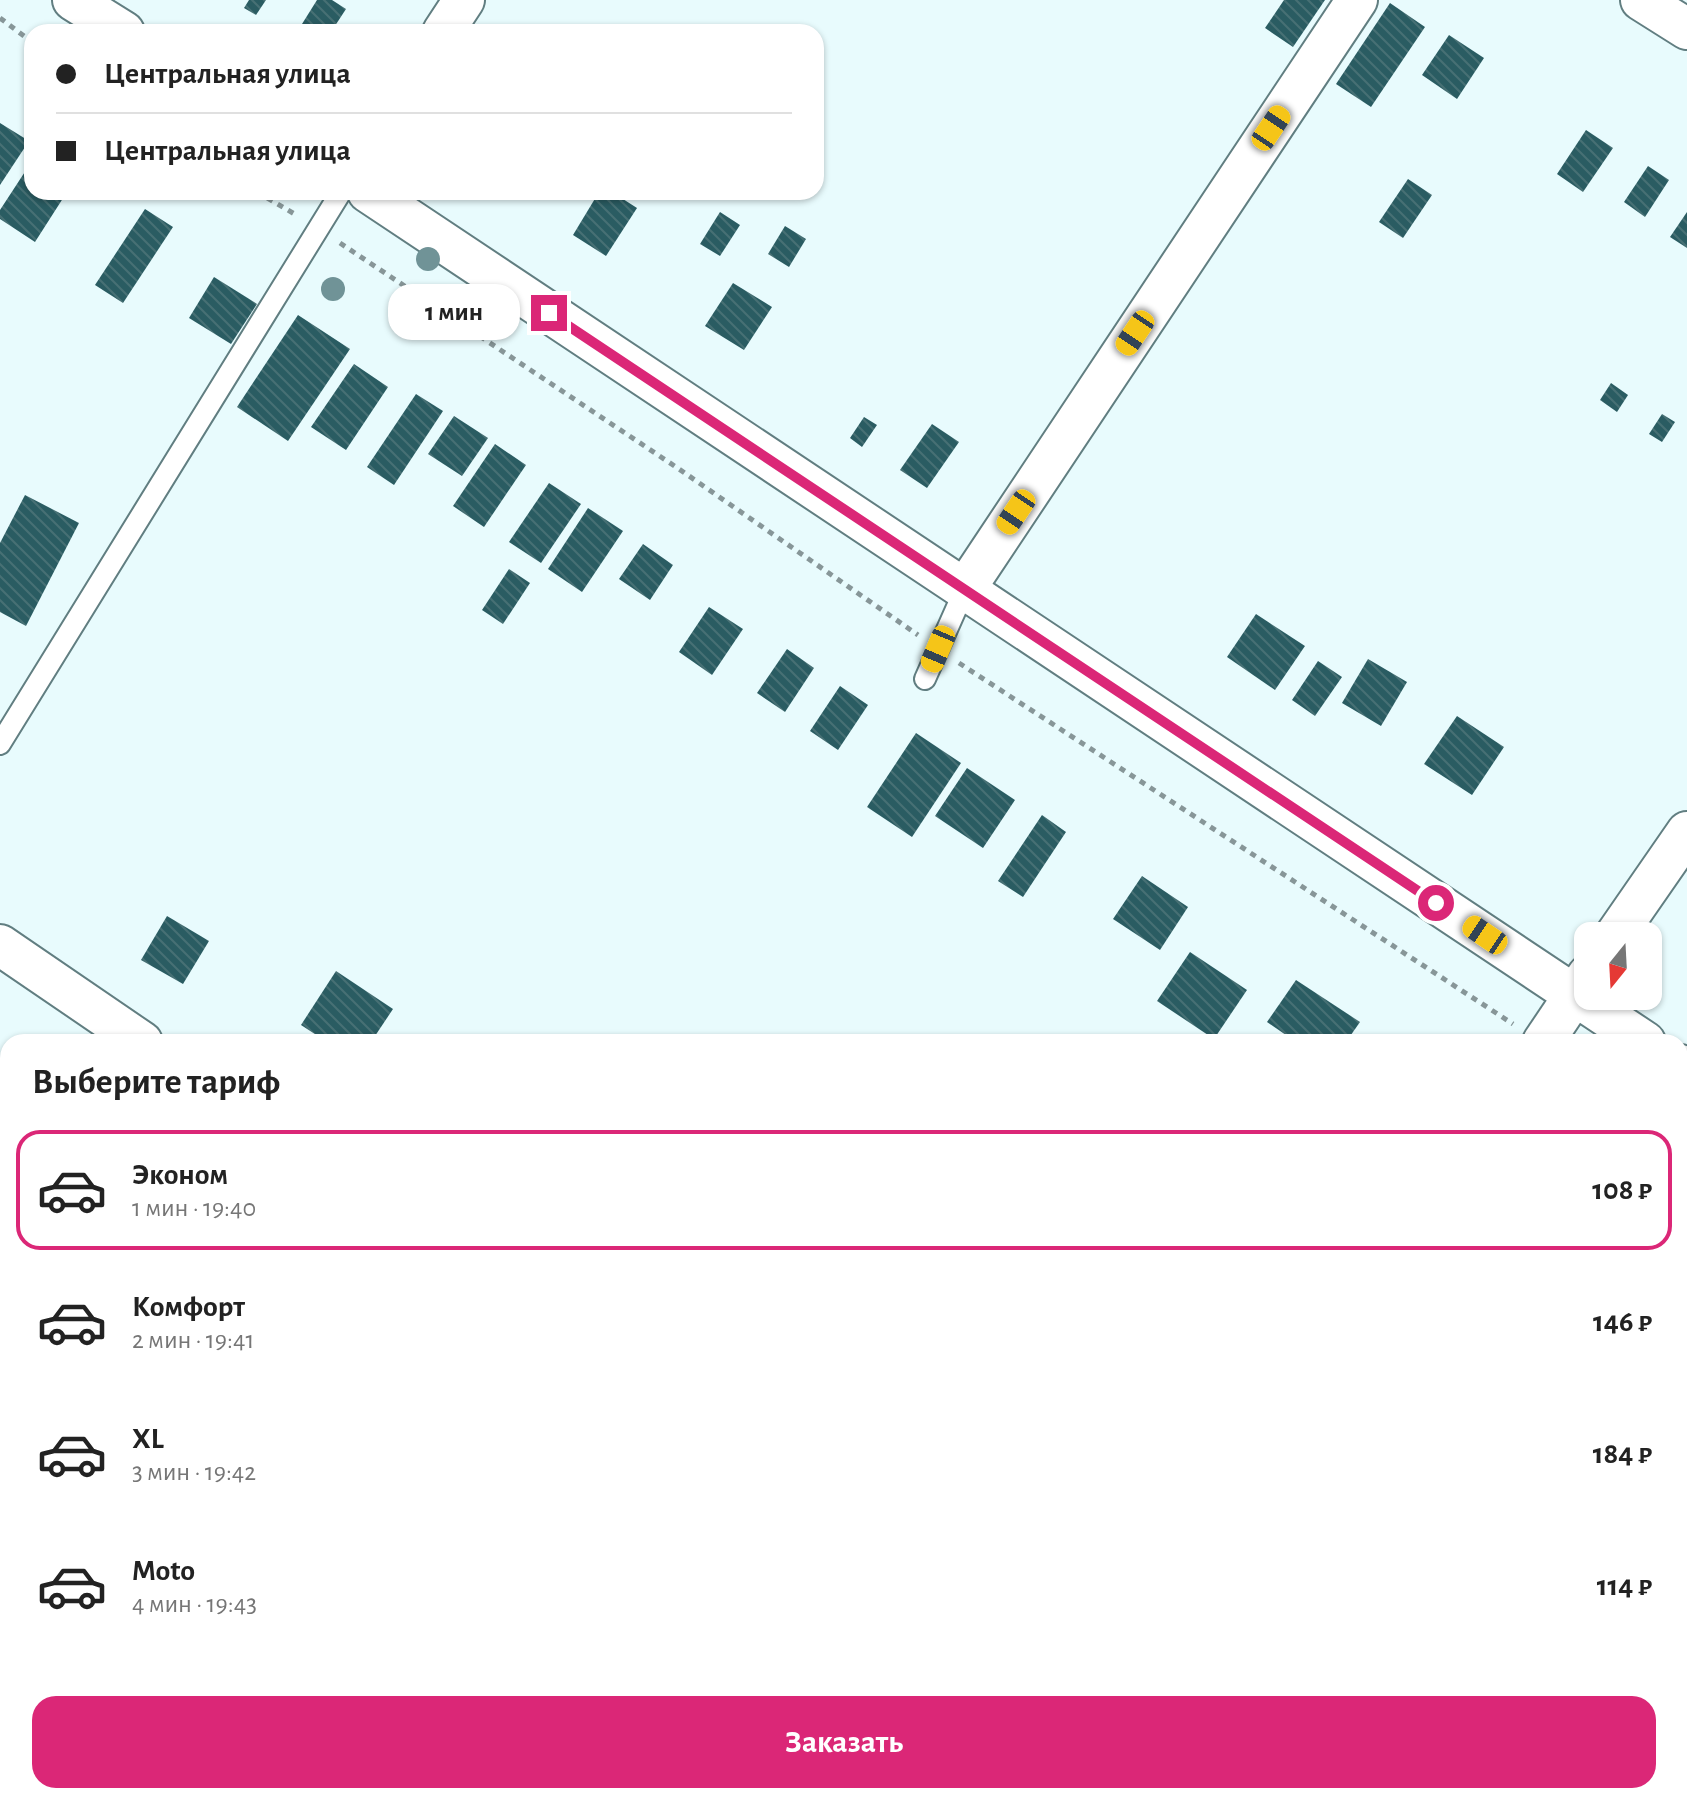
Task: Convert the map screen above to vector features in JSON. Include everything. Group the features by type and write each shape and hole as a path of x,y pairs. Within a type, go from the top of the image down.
{"street":[{"path":"73,0 111,24"},
{"path":"448,24 464,0"},
{"path":"965,589 1357,0"},
{"path":"1641,0 1687,29"},
{"path":"380,200 965,589 1574,980"},
{"path":"1625,922 1687,832"},
{"path":"0,945 130,1034"},
{"path":"1528,1033 1574,991"},
{"path":"1609,1010 1636,1034"}],"lane":[{"path":"0,744 336,200"},
{"path":"925,679 965,589"}],"path":[{"path":"0,18 24,36"},
{"path":"270,200 679,469 938,649 1528,1033"}],"building":[{"path":"249,0 266,0 256,15 244,8"},
{"path":"317,0 332,0 346,9 336,24 302,24"},
{"path":"1284,0 1325,0 1293,47 1265,28"},
{"path":"1390,3 1425,27 1371,107 1336,84"},
{"path":"1449,35 1484,58 1457,99 1422,75"},
{"path":"0,123 24,138 24,149 0,185"},
{"path":"1586,130 1613,148 1583,192 1557,174"},
{"path":"1648,166 1669,180 1645,217 1624,202"},
{"path":"24,173 24,200 62,200 35,242 0,219 0,210"},
{"path":"1408,179 1432,195 1403,238 1379,222"},
{"path":"594,200 624,200 637,208 606,256 573,235"},
{"path":"145,209 173,227 123,303 95,285"},
{"path":"720,212 740,225 720,256 700,244"},
{"path":"1687,212 1687,248 1670,237"},
{"path":"785,226 806,239 789,267 768,254"},
{"path":"214,277 257,304 231,344 189,318"},
{"path":"733,283 772,307 744,350 705,326"},
{"path":"298,315 350,349 288,441 237,407"},
{"path":"354,364 388,387 346,450 311,427"},
{"path":"1611,383 1628,395 1617,412 1600,400"},
{"path":"416,394 443,411 394,485 367,467"},
{"path":"1662,414 1675,422 1662,442 1649,434"},
{"path":"454,416 488,438 462,476 428,454"},
{"path":"864,417 877,425 862,447 850,438"},
{"path":"932,424 959,442 927,488 900,470"},
{"path":"495,444 526,465 484,527 453,506"},
{"path":"549,483 581,504 541,563 509,542"},
{"path":"25,495 79,523 26,626 0,612 0,543"},
{"path":"588,508 623,531 582,592 548,569"},
{"path":"643,544 673,565 650,600 619,579"},
{"path":"509,569 530,583 503,624 482,610"},
{"path":"709,607 743,629 712,675 679,652"},
{"path":"1256,614 1305,646 1275,690 1227,657"},
{"path":"787,649 814,668 785,712 757,693"},
{"path":"1368,659 1407,682 1381,726 1342,703"},
{"path":"1318,661 1342,677 1315,716 1292,700"},
{"path":"840,686 868,705 838,750 810,731"},
{"path":"1457,716 1504,747 1472,795 1424,764"},
{"path":"916,733 961,763 912,837 867,807"},
{"path":"967,768 1015,800 983,848 935,816"},
{"path":"1042,815 1066,832 1023,897 998,881"},
{"path":"1142,876 1188,907 1160,950 1113,919"},
{"path":"167,916 209,941 183,984 141,960"},
{"path":"1190,952 1247,990 1217,1034 1206,1034 1157,1001"},
{"path":"336,971 393,1009 376,1034 315,1034 301,1025"},
{"path":"1296,980 1360,1022 1352,1034 1284,1034 1267,1022"}],"route":[{"path":"549,313 1436,903"}]}
